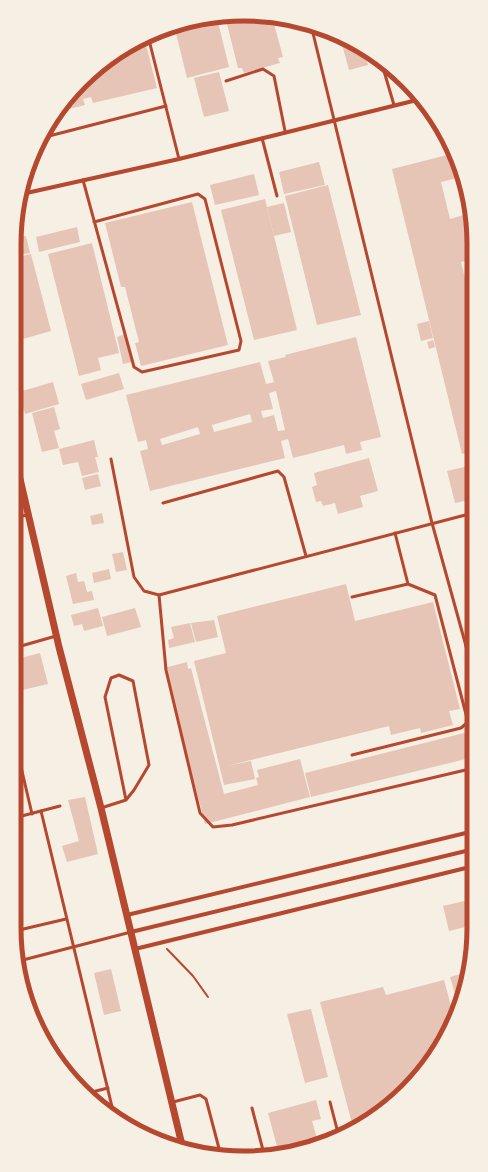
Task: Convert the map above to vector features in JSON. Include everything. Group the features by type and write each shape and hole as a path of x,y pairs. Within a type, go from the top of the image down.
{"street":[{"path":"27,193 179,159 286,131 415,100"},
{"path":"21,486 56,636 101,808 181,1142"},
{"path":"127,916 467,833"},
{"path":"131,932 467,851"},
{"path":"135,949 467,868"}],"lane":[{"path":"313,32 432,523 467,652"},
{"path":"150,42 179,159"},
{"path":"226,81 263,69 274,76 286,131"},
{"path":"384,70 394,105"},
{"path":"49,136 166,106"},
{"path":"262,138 277,196"},
{"path":"83,180 94,222 134,367 142,372 239,350 241,341 205,199 198,194 94,222"},
{"path":"111,459 134,577 144,591 159,595 467,514"},
{"path":"163,503 278,471 284,477 306,556"},
{"path":"21,516 27,515"},
{"path":"395,533 408,584"},
{"path":"352,597 408,584 435,595 467,718"},
{"path":"159,595 166,670 200,813 213,827 232,825 467,770"},
{"path":"21,646 56,636"},
{"path":"101,808 126,800 149,765 133,681 119,675 111,678 105,697 126,800"},
{"path":"352,755 461,728 467,723"},
{"path":"21,767 32,814"},
{"path":"21,816 60,806"},
{"path":"41,811 112,1108"},
{"path":"21,929 66,919"},
{"path":"23,960 131,932"},
{"path":"92,1092 108,1088"},
{"path":"172,1102 200,1095 206,1099 219,1150"},
{"path":"330,1102 337,1130"},
{"path":"252,1108 263,1150"}],"path":[{"path":"163,945 194,976 208,997"}],"building":[{"path":"226,21 259,21 274,23 283,57 278,58 280,63 244,73 242,68 238,68"},
{"path":"218,23 229,67 187,78 176,32 200,25"},
{"path":"342,43 366,58 368,65 349,70"},
{"path":"146,44 157,88 93,103 91,97 83,99 85,105 66,110 86,86 97,76 120,59"},
{"path":"219,72 229,111 204,117 194,78"},
{"path":"448,155 457,178 441,182 450,219 465,215 467,229 467,260 461,262 467,286 467,453 462,454 392,169"},
{"path":"319,162 325,185 284,194 279,172"},
{"path":"254,174 259,195 215,205 210,185"},
{"path":"328,185 361,315 317,325 285,196"},
{"path":"265,199 297,330 254,340 221,210"},
{"path":"192,202 228,345 141,366 135,343 139,342 125,287 121,287 105,223"},
{"path":"284,203 291,232 274,236 267,207"},
{"path":"77,227 80,242 39,252 36,237"},
{"path":"26,236 30,253 21,255 21,237"},
{"path":"92,243 119,353 98,358 101,370 79,376 48,254"},
{"path":"31,254 51,331 23,339 21,331 21,256"},
{"path":"429,321 433,338 421,341 417,324"},
{"path":"125,334 132,362 123,364 117,337"},
{"path":"356,337 381,437 360,442 362,450 346,454 344,445 293,458 288,439 281,441 285,458 150,491 140,451 148,449 146,440 138,442 126,395 260,362 266,384 274,382 268,361 286,357 285,355","holes":["276,391 285,430 278,431 274,415 263,418 261,411 273,409 269,393","250,414 252,422 214,432 212,425","198,427 200,434 162,445 160,439"]},
{"path":"433,340 435,347 429,349 427,342"},
{"path":"119,373 124,389 86,400 81,384"},
{"path":"53,382 59,404 25,414 21,399 21,391"},
{"path":"54,407 60,429 54,431 59,448 42,452 32,413"},
{"path":"94,440 98,457 95,457 99,472 82,476 78,462 63,465 59,449"},
{"path":"369,458 378,491 360,496 363,507 338,514 335,503 323,506 321,501 316,502 312,487 317,485 314,473"},
{"path":"467,466 467,500 455,503 447,471"},
{"path":"98,474 101,486 85,490 82,478"},
{"path":"102,513 104,523 92,525 90,516"},
{"path":"123,552 127,570 116,572 112,554"},
{"path":"109,569 111,579 94,583 92,573"},
{"path":"76,573 78,582 84,581 87,592 92,591 94,600 73,604 66,576"},
{"path":"346,584 355,621 433,602 460,709 449,711 453,725 421,733 420,728 391,735 389,726 227,766 251,761 255,779 224,785 194,661 226,653 217,616"},
{"path":"98,608 103,626 84,631 82,624 74,626 71,615"},
{"path":"135,608 141,627 107,636 102,617"},
{"path":"214,620 218,637 196,642 191,623"},
{"path":"190,623 195,642 169,648 168,640 174,638 171,627"},
{"path":"40,653 48,684 21,690 21,658"},
{"path":"187,662 188,669 191,668 224,794 258,785 256,778 259,777 257,770 300,759 310,797 205,824 164,668"},
{"path":"467,732 467,759 311,797 305,773"},
{"path":"85,797 98,854 67,862 62,846 79,841 68,800"},
{"path":"467,900 467,927 449,931 443,906"},
{"path":"111,969 121,1011 104,1015 94,973"},
{"path":"463,973 456,997 450,977"},
{"path":"444,980 452,1009 437,1040 412,1075 380,1105 352,1123 320,1002 383,987 386,995"},
{"path":"311,1009 328,1077 305,1083 287,1014"},
{"path":"316,1100 321,1119 312,1121 317,1139 277,1148 268,1113"}]}
